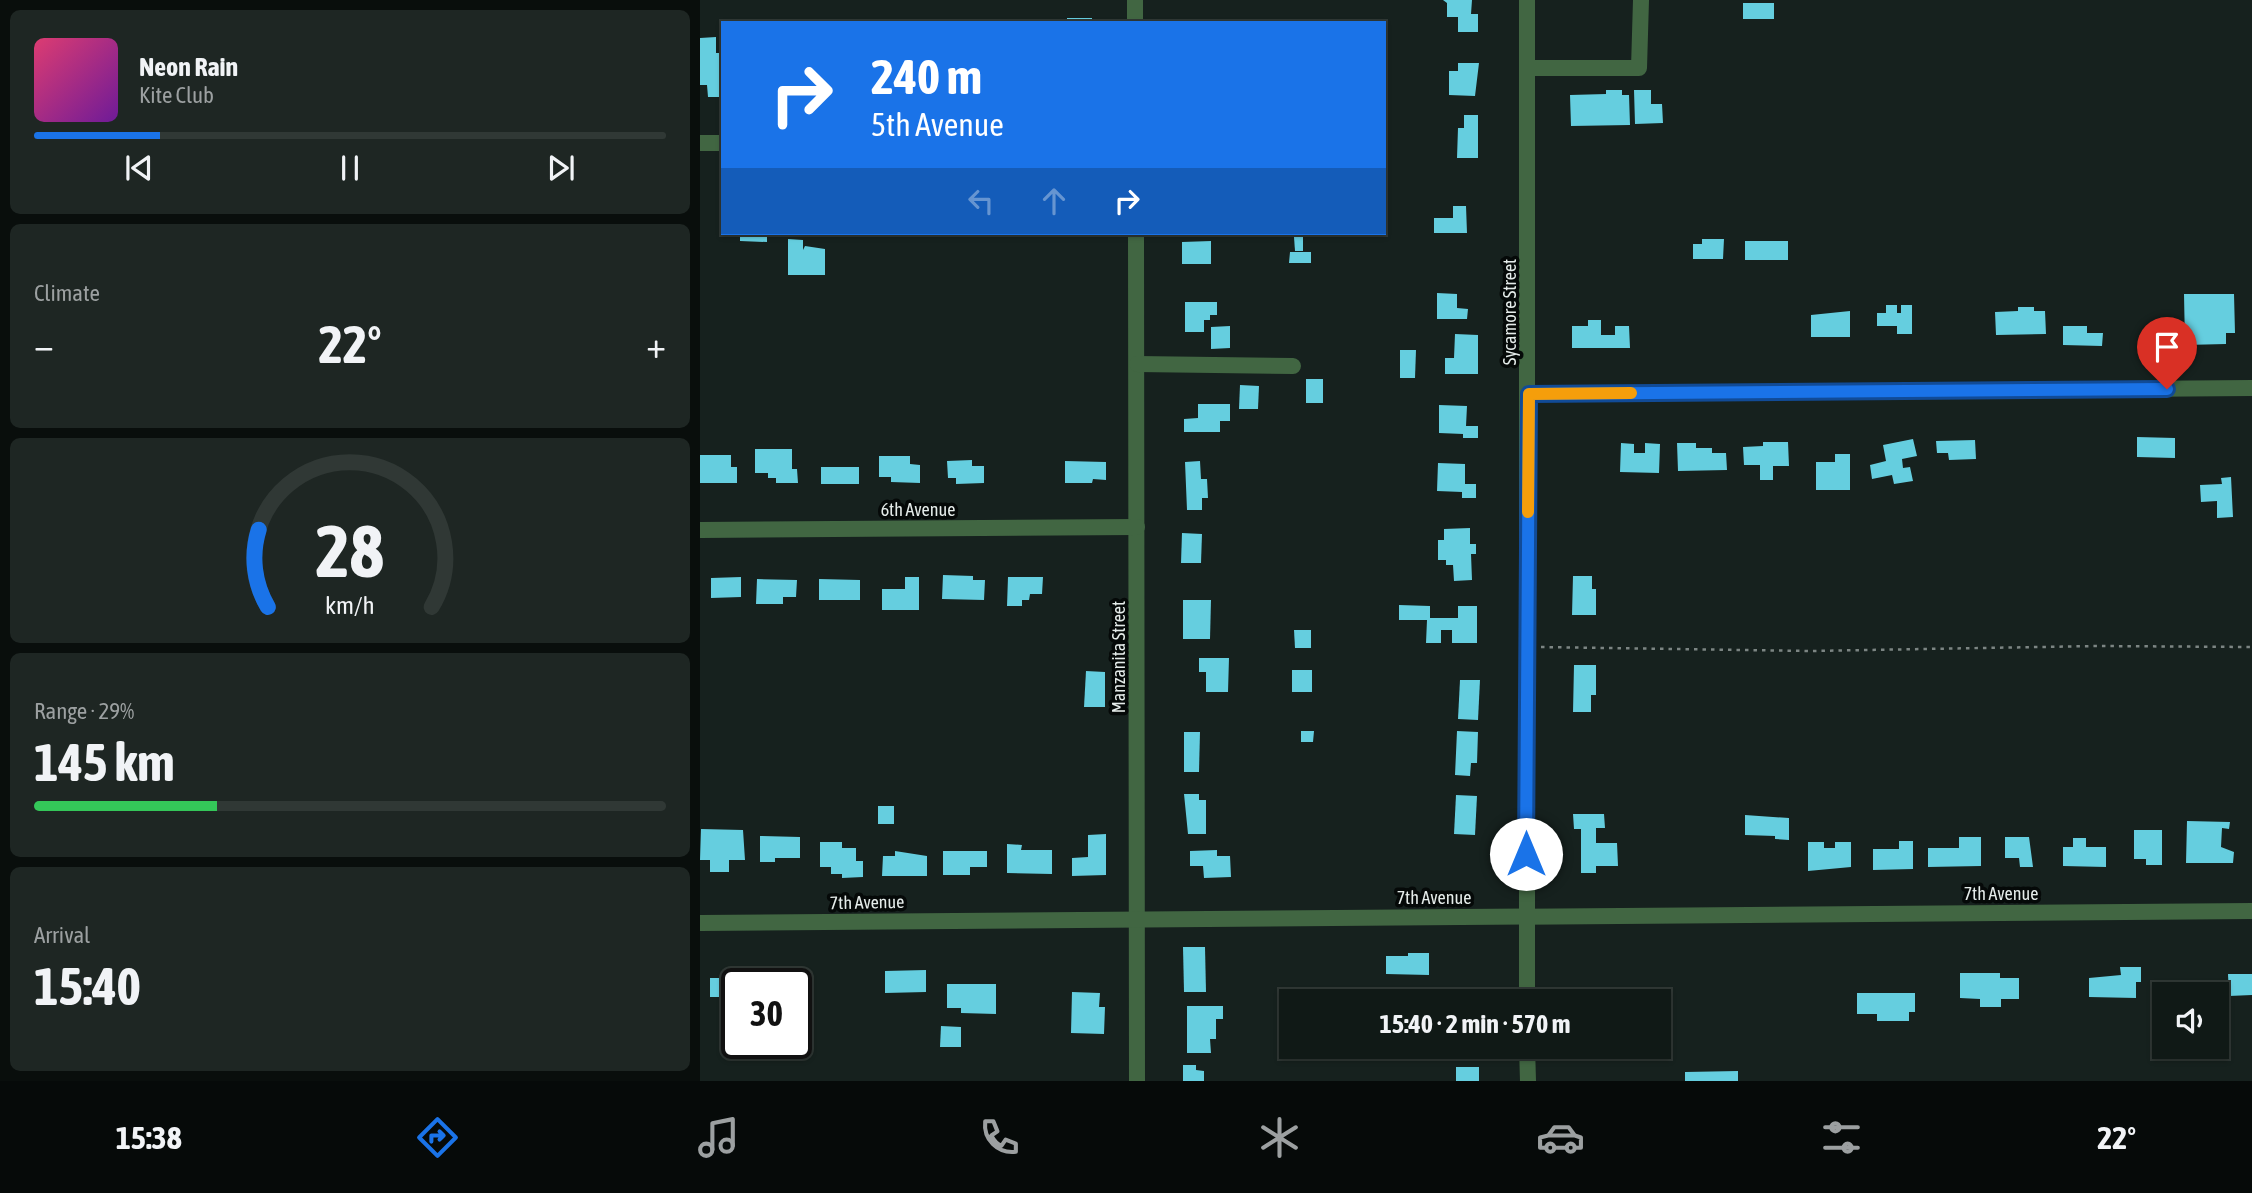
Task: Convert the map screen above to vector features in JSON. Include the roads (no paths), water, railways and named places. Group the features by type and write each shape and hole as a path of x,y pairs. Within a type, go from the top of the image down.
{"street":[{"path":"1135,0 1135,21"},
{"name":"Sycamore Street","path":"1527,0 1527,989"},
{"path":"1527,68 1639,68 1641,0"},
{"path":"700,143 721,143"},
{"name":"Manzanita Street","path":"1136,235 1137,1081"},
{"path":"1137,364 1293,366"},
{"path":"1529,394 2252,388"},
{"name":"6th Avenue","path":"700,530 1137,527"},
{"name":"7th Avenue","path":"700,923 2252,911"},
{"path":"1527,1059 1528,1081"}]}
